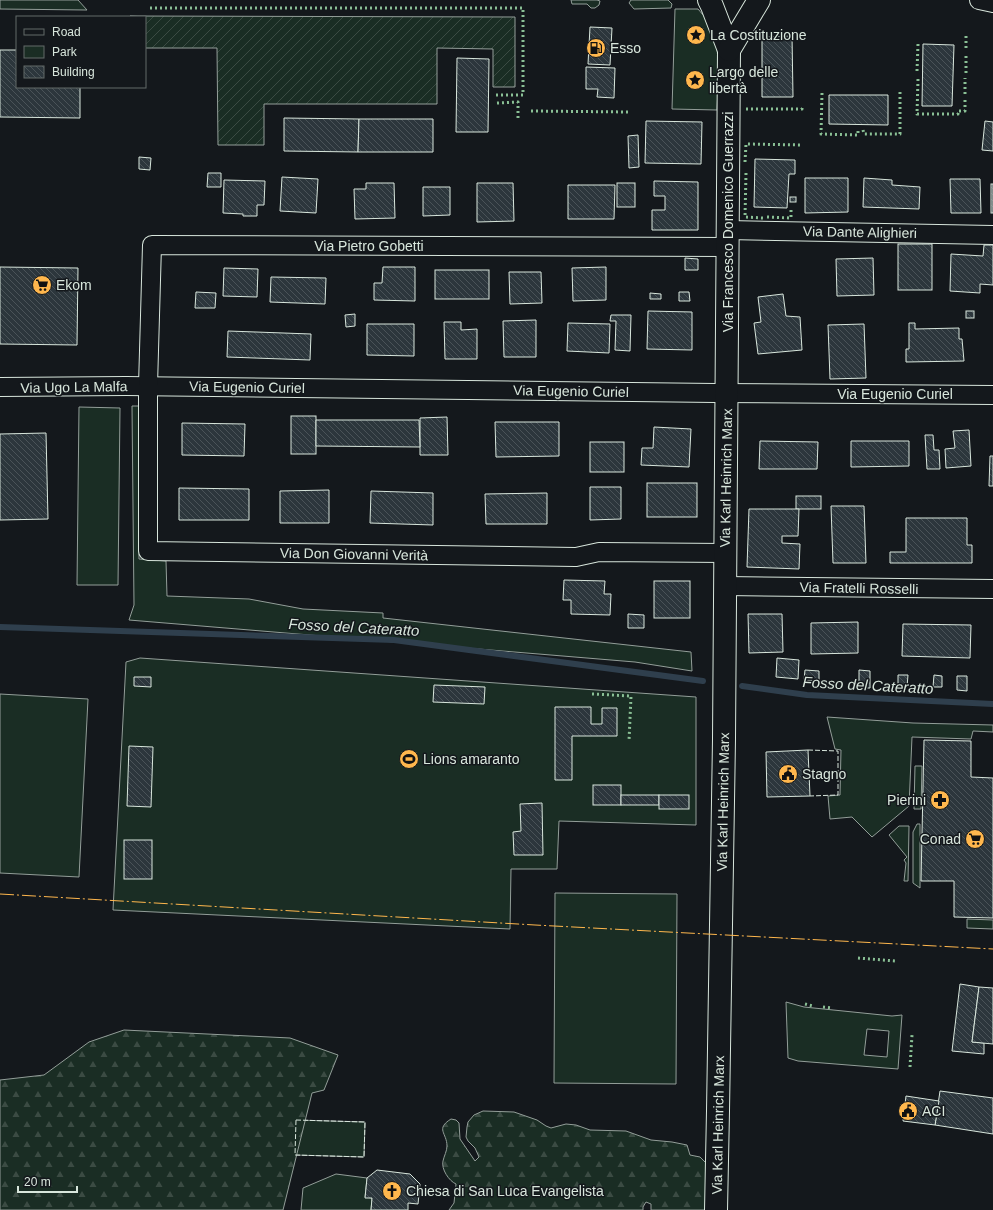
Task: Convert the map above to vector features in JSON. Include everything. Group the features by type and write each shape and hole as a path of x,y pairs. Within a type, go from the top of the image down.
{"street":[{"name":"Via Francesco Domenico Guerrazzi","path":"709,0 729,50 727,393"},
{"path":"729,50 759,0"},
{"path":"979,0 993,3"},
{"name":"Via Dante Alighieri","path":"728,239 993,235"},
{"name":"Via Pietro Gobetti","path":"148,386 152,245 728,239"},
{"name":"Via Ugo La Malfa","path":"0,387 148,386"},
{"name":"Via Eugenio Curiel","path":"148,386 993,395"},
{"name":"Via Don Giovanni Verità","path":"148,386 148,551 576,557 599,552 725,554"},
{"name":"Via Karl Heinrich Marx","path":"716,1210 727,393"},
{"name":"Via Fratelli Rosselli","path":"725,586 993,590"}],"green space":[{"path":"0,0 78,0 87,10 0,9"},
{"path":"571,0 600,1 599,5 595,8 591,8 587,4 572,4"},
{"path":"631,0 668,0 672,4 671,8 634,9 629,3"},
{"name":"Largo delle libertà","path":"675,9 698,9 712,29 716,41 718,60 717,110 672,109"},
{"path":"146,16 515,17 515,87 493,87 493,49 437,48 437,104 264,104 264,145 218,145 217,48 146,48"},
{"path":"132,406 139,406 139,559 166,561 167,596 249,599 303,609 383,613 383,618 691,652 692,671 635,662 129,620 134,605"},
{"path":"79,407 120,408 118,585 77,585"},
{"name":"Lions amaranto","path":"140,658 696,697 696,825 559,821 557,869 511,869 510,929 113,910 126,662"},
{"path":"0,694 88,699 79,877 0,873"},
{"path":"827,717 913,723 993,725 993,732 973,731 971,739 912,737 909,806 872,837 852,817 830,819 828,796 840,795 841,750 835,749"},
{"path":"915,766 922,766 921,809 914,809"},
{"path":"917,824 920,824 920,888 913,883 913,832"},
{"path":"899,826 909,826 908,881 904,881 906,863 904,860 907,857 889,835"},
{"path":"555,893 677,894 676,1084 554,1083"},
{"path":"967,919 993,920 993,929 967,928"},
{"path":"786,1002 804,1007 892,1016 902,1015 898,1069 798,1061 788,1058","holes":["867,1029 889,1031 887,1057 864,1055"]},
{"path":"124,1030 290,1038 338,1055 324,1090 312,1093 283,1210 0,1210 0,1080 44,1075 89,1042"},
{"path":"483,1111 514,1112 537,1120 551,1128 566,1124 576,1125 590,1130 626,1131 651,1140 687,1145 690,1155 700,1157 711,1168 714,1210 651,1210 651,1204 646,1202 643,1210 449,1210 454,1203 456,1184 448,1178 443,1168 443,1161 447,1150 447,1142 443,1131 444,1126 446,1122 451,1119 456,1120 459,1123 460,1139 475,1161 479,1157 475,1148 466,1137 467,1127 468,1122 474,1115"},
{"path":"296,1120 365,1122 364,1157 295,1155"},
{"path":"336,1174 367,1178 365,1197 372,1198 371,1210 301,1210 303,1188"}],"building":[{"path":"590,27 612,28 610,65 588,64"},
{"path":"792,36 793,97 762,97 762,37"},
{"path":"923,44 954,45 952,106 922,106"},
{"path":"0,50 16,50 16,88 80,88 80,118 0,117"},
{"path":"457,58 489,59 488,132 456,132"},
{"path":"586,67 615,68 614,98 597,97 598,89 586,89"},
{"path":"829,95 888,95 888,125 829,124"},
{"path":"284,118 359,119 358,152 284,151"},
{"path":"359,119 433,119 433,152 358,152"},
{"path":"646,121 702,122 701,164 645,163"},
{"path":"985,121 993,122 993,151 982,150"},
{"path":"638,135 639,167 629,168 628,136"},
{"path":"139,157 151,158 150,170 139,169"},
{"path":"755,159 795,160 795,174 789,174 787,208 754,207"},
{"path":"208,173 221,173 221,187 207,187"},
{"path":"282,177 318,179 316,213 280,211"},
{"path":"805,178 848,178 848,212 805,213"},
{"path":"864,178 892,180 892,185 920,187 919,209 863,207"},
{"path":"950,179 980,179 981,213 951,213"},
{"path":"224,180 265,181 264,205 257,205 257,216 243,216 243,214 223,213"},
{"path":"654,181 698,182 698,230 652,230 652,210 665,210 665,196 654,196"},
{"path":"366,183 394,183 395,218 355,219 354,189 366,189"},
{"path":"477,183 513,183 514,221 477,222"},
{"path":"617,183 635,183 635,207 617,207"},
{"path":"991,184 993,184 993,213 991,213"},
{"path":"568,185 615,185 614,219 568,219"},
{"path":"423,187 450,187 450,215 423,216"},
{"path":"790,197 796,197 796,202 790,202"},
{"path":"898,244 932,244 932,290 898,290"},
{"path":"984,245 993,245 993,285 980,284 980,293 950,291 951,254 983,256"},
{"path":"685,258 698,259 698,270 685,270"},
{"path":"873,258 874,295 837,296 836,259"},
{"path":"0,267 78,268 77,345 0,344"},
{"path":"383,267 415,267 415,301 374,300 374,283 382,283"},
{"path":"606,267 606,300 573,301 572,268"},
{"path":"224,268 258,269 257,297 223,296"},
{"path":"435,270 489,270 489,299 435,299"},
{"path":"509,272 541,272 542,303 510,304"},
{"path":"271,277 326,278 325,304 270,302"},
{"path":"196,292 216,293 215,308 195,308"},
{"path":"679,292 689,292 690,301 679,301"},
{"path":"650,293 661,294 661,299 650,299"},
{"path":"783,294 786,316 800,317 802,350 758,354 754,323 761,322 758,297"},
{"path":"648,311 692,312 692,350 647,349"},
{"path":"966,311 974,311 974,318 966,318"},
{"path":"355,314 355,326 346,327 345,315"},
{"path":"611,315 631,315 630,351 615,350 616,321 610,321"},
{"path":"536,320 536,357 504,357 503,321"},
{"path":"444,322 461,322 461,330 477,329 477,359 445,359"},
{"path":"568,323 610,324 609,353 567,351"},
{"path":"909,323 915,323 915,329 959,328 959,339 962,339 964,361 906,362 906,349 909,349"},
{"path":"367,324 414,324 414,356 367,355"},
{"path":"864,324 866,378 830,379 828,325"},
{"path":"228,331 311,334 310,360 227,357"},
{"path":"291,416 316,416 316,454 291,454"},
{"path":"447,417 448,455 420,455 420,418"},
{"path":"316,420 419,420 420,447 316,446"},
{"path":"495,422 559,422 559,456 496,457"},
{"path":"182,423 245,424 244,456 182,455"},
{"path":"654,427 691,429 689,467 641,465 642,448 653,448"},
{"path":"969,430 971,466 946,468 945,449 955,448 953,431"},
{"path":"46,433 48,519 0,520 0,434"},
{"path":"925,435 933,435 934,450 939,450 940,469 927,469"},
{"path":"760,441 818,442 817,469 759,469"},
{"path":"851,441 909,441 909,466 851,467"},
{"path":"590,442 624,442 624,472 590,472"},
{"path":"990,456 993,456 993,486 989,486"},
{"path":"647,483 697,483 697,517 647,517"},
{"path":"590,487 621,487 621,519 590,520"},
{"path":"179,488 249,489 249,520 179,520"},
{"path":"329,490 329,523 280,523 280,491"},
{"path":"371,491 433,493 433,525 370,523"},
{"path":"547,493 547,524 486,524 485,494"},
{"path":"796,496 821,496 821,509 796,509"},
{"path":"831,506 864,506 866,563 833,563"},
{"path":"749,509 799,509 798,536 782,536 782,543 800,544 799,569 747,567"},
{"path":"906,518 967,518 967,545 972,545 972,563 890,563 890,552 906,552"},
{"path":"564,580 605,581 604,594 611,594 610,615 571,614 571,600 563,600"},
{"path":"654,581 690,581 690,618 654,618"},
{"path":"628,614 644,615 644,628 628,628"},
{"path":"748,614 782,614 783,652 749,653"},
{"path":"858,622 858,653 811,654 811,623"},
{"path":"903,624 971,625 970,658 902,656"},
{"path":"777,658 799,660 798,679 776,677"},
{"path":"805,670 819,671 819,681 804,680"},
{"path":"859,670 870,671 870,688 859,688"},
{"path":"898,675 908,675 907,687 898,686"},
{"path":"934,675 942,676 942,687 933,687"},
{"path":"957,676 967,676 967,691 957,690"},
{"path":"134,677 151,677 151,687 134,686"},
{"path":"434,685 485,687 484,704 433,702"},
{"path":"555,707 591,707 591,724 602,724 602,708 617,708 617,736 572,736 572,780 555,780"},
{"path":"924,740 971,741 971,777 993,778 993,918 954,917 954,881 921,881"},
{"path":"129,746 153,747 151,807 127,806"},
{"name":"Stagno","path":"808,750 810,796 767,797 766,752"},
{"path":"593,785 621,785 621,805 593,805"},
{"path":"621,795 659,795 659,805 621,805"},
{"path":"659,795 689,795 689,809 659,809"},
{"path":"542,803 543,855 514,855 513,832 521,831 520,804"},
{"path":"124,840 152,840 152,879 124,879"},
{"path":"960,984 979,987 972,1042 984,1043 984,1054 952,1051"},
{"path":"979,987 993,988 993,1044 972,1042"},
{"path":"940,1091 993,1098 993,1134 935,1125"},
{"path":"906,1096 939,1101 935,1125 903,1121"},
{"name":"Chiesa di San Luca Evangelista","path":"377,1170 410,1174 420,1184 418,1204 408,1203 408,1210 371,1210 372,1198 365,1198 367,1178"}],"waterway":[{"name":"Fosso del Cateratto","path":"0,627 394,640 703,681"},
{"name":"Fosso del Cateratto","path":"742,686 807,695 993,704"}],"hedge":[{"path":"150,8 523,8 523,95 496,95"},
{"path":"966,36 966,51"},
{"path":"917,71 918,44"},
{"path":"966,55 966,73"},
{"path":"965,78 965,94"},
{"path":"918,79 917,114 958,114 958,111 965,111 965,98"},
{"path":"863,130 864,134 900,134 900,89"},
{"path":"822,93 821,134 858,135 858,130"},
{"path":"497,103 518,102 518,119"},
{"path":"746,109 802,109 802,105"},
{"path":"531,111 629,112"},
{"path":"745,162 746,144 802,145"},
{"path":"746,173 745,217 763,218"},
{"path":"767,217 791,218 791,210"},
{"path":"592,694 631,696 629,741"},
{"path":"858,958 895,961"},
{"path":"805,1004 813,1006"},
{"path":"823,1007 832,1008"},
{"path":"910,1067 912,1035"}],"fence":[{"path":"808,750 838,751 838,795 810,796"},
{"path":"296,1120 365,1122 364,1157 295,1155 296,1120"}],"power":[{"path":"0,894 535,925 993,949"}],"place":[{"name":"La Costituzione","path":"696,35"},
{"name":"Esso","path":"596,48"},
{"name":"Largo delle libertà","path":"695,80"},
{"name":"Ekom","path":"42,285"},
{"name":"Lions amaranto","path":"409,759"},
{"name":"Stagno","path":"788,774"},
{"name":"Pierini","path":"940,800"},
{"name":"Conad","path":"975,839"},
{"name":"ACI","path":"908,1111"},
{"name":"Chiesa di San Luca Evangelista","path":"392,1191"}]}
